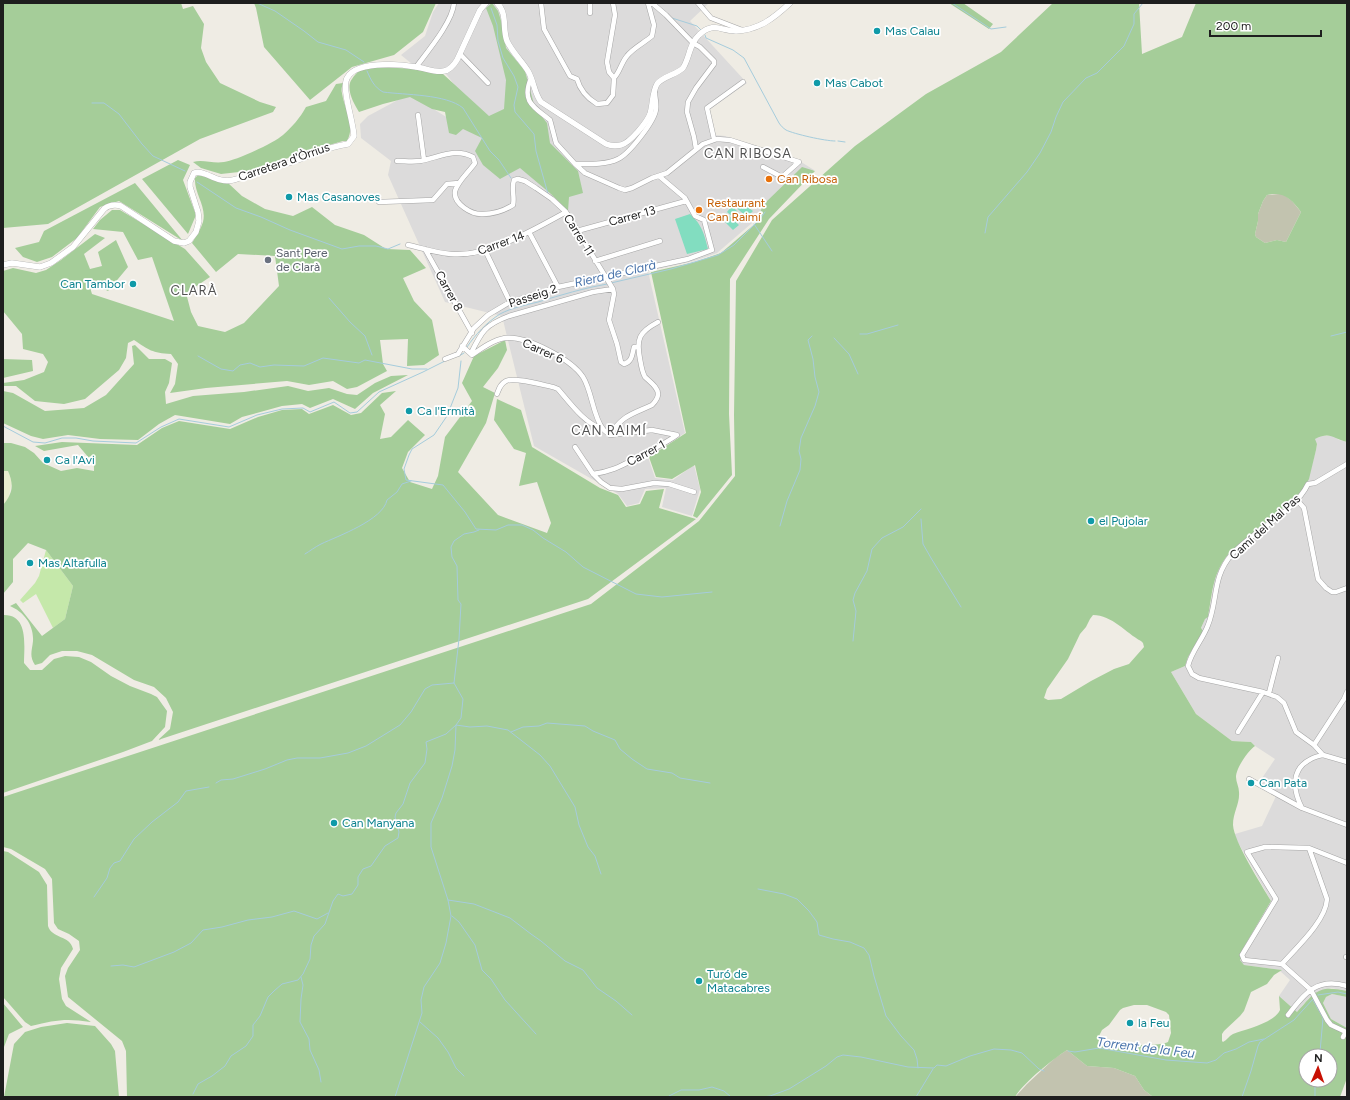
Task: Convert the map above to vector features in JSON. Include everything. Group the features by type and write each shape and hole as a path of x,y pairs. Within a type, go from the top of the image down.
{"street":[{"path":"416,67 452,14 454,3"},
{"name":"Carretera d'Òrrius","path":"3,265 12,263 40,267 51,263 73,247 104,209 113,205 121,206 174,240 184,243 189,241 196,232 199,221 196,204 190,187 190,182 194,173 201,172 222,181 232,180 286,164 333,146 348,144 354,136 345,88 345,82 350,74 367,65 416,67 445,71 454,65 480,10 486,3"},
{"path":"497,3 504,14 507,40 527,69 537,96 545,105 606,144 610,145 620,145 626,143 643,125 650,114 658,83 683,68 693,43 699,34 706,29 711,28 717,27 732,31 742,30 768,22 790,3"},
{"path":"541,3 544,29 570,76 577,79 578,84 588,98 597,104 607,102 613,95 615,87 614,78 609,72 607,62 614,15 613,3"},
{"path":"590,3 590,13"},
{"path":"614,78 618,74 628,54 652,36 654,25 648,3"},
{"path":"652,3 693,43 700,47 714,61 714,64 696,88 688,102 687,112 696,149"},
{"path":"698,3 711,18 742,30"},
{"path":"460,54 488,83"},
{"path":"531,78 528,96 530,104 550,120 556,143 585,173 619,188 625,190 667,173 696,149 714,139 730,140 799,162 782,176 763,167"},
{"path":"714,139 707,108 743,82"},
{"path":"575,164 609,162 617,160 623,156 650,125 656,107 655,92"},
{"path":"418,115 424,160"},
{"path":"379,202 433,200 447,184 459,183 475,163 473,157 458,153 448,153 424,160 397,161"},
{"path":"660,176 680,193 685,198 686,202"},
{"name":"Carrer 11","path":"459,183 455,193 456,199 466,209 481,214 501,211 513,205 513,184 514,180 518,178 552,199 566,212 613,289"},
{"name":"Carrer 13","path":"576,230 686,202"},
{"name":"Passeig 2","path":"445,359 458,354 472,333 488,315 510,302 558,287 688,259 712,250 704,220 695,216 686,202"},
{"name":"Carrer 14","path":"408,245 451,255 468,254 485,250 529,232 566,212"},
{"path":"529,232 558,287"},
{"path":"595,261 660,241"},
{"name":"Carrer 8","path":"426,249 472,333"},
{"path":"485,250 510,302"},
{"path":"462,346 471,353 482,332 497,321 509,316 593,292 613,289 614,294 609,320 621,362 624,364 629,363 632,358 634,347 638,347"},
{"path":"610,435 617,424 623,419 652,405 656,401 658,394 656,387 644,376 638,347 639,338 642,332 658,322"},
{"name":"Carrer 6","path":"471,353 472,354 486,345 505,338 520,340 560,356 574,367 584,378 603,429 610,435"},
{"path":"497,394 501,385 507,381 514,380 553,387 558,389 578,413 597,428 603,429"},
{"name":"Carrer 1","path":"593,474 611,471 664,444 677,435 652,430 636,430 610,435"},
{"name":"Carrer 1","path":"575,448 593,474 610,488 622,489 654,483 669,484 694,492"},
{"name":"Camí del Mal Pas","path":"1270,693 1196,677 1190,671 1188,664 1209,624 1219,575 1233,553 1297,500 1308,484 1316,483 1347,464"},
{"path":"1297,500 1304,508 1318,579 1332,592 1347,588"},
{"path":"1278,658 1270,693 1284,703 1296,732 1314,744 1323,755"},
{"path":"1238,732 1263,692"},
{"path":"1314,744 1344,699 1347,692"},
{"path":"1302,808 1297,799 1294,788 1299,768 1310,759 1323,755 1347,762"},
{"path":"1249,779 1302,808 1347,826"},
{"path":"1343,1037 1346,1031 1331,1025 1311,990 1282,964 1244,960 1242,955 1276,899 1247,852 1265,847 1309,848 1347,863"},
{"path":"1282,964 1315,926 1327,906 1327,899 1309,848"},
{"path":"1288,1015 1311,990 1323,984 1336,983 1347,986"}],"shaded area":[{"path":"439,3 709,3 690,21 747,83 709,110 714,135 725,136 798,160 814,170 717,253 694,261 648,271 685,433 648,457 655,478 673,480 694,465 700,489 692,516 662,507 666,488 645,489 639,503 627,506 618,494 534,446 502,316 445,302 388,175 391,161 361,138 360,124 368,116 409,94 448,118 476,113 443,70 412,64 401,55 425,36 433,12"},
{"path":"1283,194 1292,201 1301,212 1286,242 1277,240 1265,243 1256,237 1255,234 1258,214 1267,195"},
{"path":"1321,436 1333,436 1339,440 1347,442 1347,991 1331,988 1309,998 1297,1012 1279,996 1290,980 1280,971 1281,970 1244,965 1240,960 1241,952 1271,901 1236,839 1235,834 1262,826 1278,792 1260,781 1275,759 1251,742 1232,741 1196,714 1171,672 1185,666 1205,618 1208,617 1215,575 1226,557 1296,497 1308,479 1317,444 1314,439"},
{"path":"3,471 8,471 12,482 8,499 3,505"},
{"path":"1332,994 1347,997 1347,1028 1331,1019 1323,1003 1326,997"},
{"path":"1067,1050 1087,1066 1114,1068 1135,1076 1144,1090 1153,1097 1015,1097 1055,1058"}],"green space":[{"path":"3,3 181,3 183,9 193,6 204,24 201,48 206,62 220,83 260,102 276,107 273,112 200,139 48,224 3,228"},
{"path":"254,3 436,3 423,32 394,55 352,67 310,100 264,47"},
{"path":"492,3 498,11 503,27 506,48 525,71 535,108 547,123 550,143 578,171 583,193 569,197 568,211 551,194 520,168 500,179 483,165 475,151 482,138 463,129 456,135 449,133 445,112 432,109 410,97 359,112 351,96 349,87 350,83 361,69 379,67 417,69 443,74 489,116 504,109 506,80 493,26 486,8"},
{"path":"949,3 963,3 993,24 989,29"},
{"path":"1053,3 1139,3 1142,54 1182,37 1196,3 1347,3 1347,442 1332,436 1325,436 1315,439 1317,444 1316,450 1309,479 1304,488 1296,497 1230,552 1224,560 1216,575 1208,617 1205,619 1201,628 1203,631 1188,657 1185,666 1171,672 1196,714 1232,741 1251,742 1255,746 1243,760 1238,769 1236,779 1239,796 1233,825 1238,842 1243,852 1271,901 1241,952 1243,955 1240,960 1244,965 1282,970 1274,975 1267,984 1251,992 1244,1011 1224,1031 1222,1034 1222,1041 1223,1042 1233,1034 1272,1019 1280,1010 1279,996 1297,1012 1318,991 1323,989 1337,989 1347,991 1347,997 1332,994 1326,997 1323,1003 1331,1019 1347,1028 1347,1078 1340,1097 1153,1097 1144,1090 1135,1076 1114,1068 1087,1066 1067,1050 1031,1078 1015,1097 127,1097 126,1051 122,1041 68,997 65,976 68,968 80,950 79,941 58,929 54,923 52,879 45,869 11,849 3,847 3,797 591,604 699,521 735,476 734,415 736,281 772,220 855,146 926,94 1001,52","holes":["1272,194 1289,198 1301,212 1286,242 1277,240 1265,243 1256,237 1255,234 1258,214 1263,201 1267,195","1093,615 1113,621 1141,641 1144,647 1129,664 1114,669 1061,699 1048,700 1044,698 1047,689 1068,659 1080,634","1134,1005 1147,1005 1166,1012 1169,1015 1171,1033 1168,1042 1162,1044 1144,1045 1113,1042 1098,1038 1102,1030 1109,1025 1120,1010"]},
{"path":"343,83 343,99 350,123 347,141 319,148 248,171 221,174 201,168 193,162 229,161 263,147 290,129 306,107 326,101 336,84"},
{"path":"178,160 190,165 183,180 196,215 188,234 142,179"},
{"path":"802,167 815,171 769,219 730,279 729,414 732,475 697,518 693,516 701,492 695,465 672,479 656,477 649,457 686,433 651,272 695,262 721,253 756,223 763,205"},
{"path":"198,175 228,183 242,196 265,209 293,216 312,207 335,225 364,235 386,249 410,250 426,268 403,278 414,301 432,320 439,355 424,365 407,366 408,339 380,340 383,364 387,371 357,387 347,389 333,381 309,385 287,381 206,388 170,393 175,384 178,364 171,354 159,353 151,350 134,340 128,343 126,358 119,370 85,399 64,404 35,401 16,386 4,386 3,383 24,380 44,372 48,362 43,354 23,349 22,334 3,311 3,271 13,268 36,273 46,270 95,234 105,238 84,254 90,269 102,266 98,252 116,240 128,267 108,291 88,281 92,294 174,321 152,257 138,260 123,232 93,229 100,220 112,210 120,210 185,249 210,277 186,293 191,312 198,326 225,332 244,323 279,286 275,256 238,254 216,272 192,243 201,227 204,216 195,184 195,178"},
{"path":"135,183 183,241 119,201 100,207 77,238 52,257 37,262 23,257 15,248 39,242 44,231"},
{"path":"738,200 753,211 747,217 733,205"},
{"path":"732,206 745,219 740,223 727,212"},
{"path":"726,213 739,225 733,230 721,218"},
{"path":"690,214 702,230 708,249 687,254 675,219"},
{"path":"505,340 507,350 498,368 483,387 495,393 486,423 458,472 498,515 547,533 551,523 537,482 519,486 526,453 514,449 494,420 497,399 521,410 532,447 600,488 618,495 626,507 640,504 646,491 664,489 659,508 696,519 588,599 158,740 170,729 173,712 166,698 154,687 134,680 92,655 77,651 62,651 50,655 42,663 35,665 31,656 33,635 30,624 24,615 10,606 16,603 42,636 65,619 73,586 46,550 28,543 13,559 13,582 3,594 3,505 11,493 12,485 8,471 3,471 3,443 11,443 25,447 34,453 43,463 61,471 77,468 94,471 94,464 78,445 44,451 35,446 62,442 137,445 162,428 179,421 230,429 258,417 282,410 302,409 309,414 333,405 351,415 361,413 382,393 396,391 380,405 385,414 380,439 391,437 408,420 425,435 408,452 402,468 410,482 432,489 438,476 445,437 472,401 462,383 474,356"},
{"path":"135,345 149,359 165,359 172,363 169,383 165,392 166,404 193,396 244,392 288,386 308,391 329,388 347,394 357,395 375,383 391,376 408,375 373,393 355,409 333,399 310,408 302,404 282,406 242,417 230,424 175,415 159,424 138,440 100,439 68,435 43,439 31,436 3,423 3,391 13,393 45,411 84,408 106,395 134,364 132,346"},
{"path":"3,359 32,360 33,371 3,378"},
{"path":"46,550 73,586 65,619 53,628 36,594 23,603 20,600 35,583 39,576"},
{"path":"3,615 11,616 21,625 24,640 24,663 30,670 42,670 54,659 65,656 79,657 91,662 111,676 130,686 157,697 167,711 165,727 152,741 3,793"},
{"path":"3,851 8,852 39,872 47,885 48,926 53,933 68,941 73,949 61,968 59,979 62,999 66,1006 91,1022 61,1020 31,1026 25,1022 3,997"},
{"path":"3,1003 23,1027 9,1034 4,1047 3,1064"},
{"path":"67,1023 95,1026 111,1044 115,1051 119,1097 4,1097 14,1044 25,1032 41,1027"}],"waterway":[{"path":"257,3 275,11 318,42 346,50 364,62"},
{"path":"952,3 991,29 1006,27"},
{"path":"985,233 988,217 1027,172 1040,153 1051,132 1063,102 1086,78 1097,73 1124,46 1134,24 1134,14 1143,3"},
{"path":"491,8 497,25 498,41 503,58 514,76 518,87 514,105 515,112 534,134 536,151 548,194"},
{"path":"670,16 697,26 701,30"},
{"path":"705,35 706,38 733,50 744,58 779,123 786,130 824,140 835,141"},
{"path":"367,71 375,86 383,92 436,98 456,103 463,108 490,151 499,160 511,178"},
{"path":"92,103 104,103 119,114 153,156 185,171"},
{"path":"838,141 845,142"},
{"path":"197,182 236,208 342,249 359,246 376,246 388,249 400,244"},
{"name":"Riera de Clarà","path":"611,283 671,269 718,255 734,245 765,212"},
{"path":"754,224 772,251"},
{"name":"Riera de Clarà","path":"467,347 486,325 495,317 504,312 572,292 607,284"},
{"path":"329,298 350,322 365,336 372,355"},
{"path":"860,334 867,334 898,325"},
{"path":"1331,336 1347,332"},
{"path":"780,526 787,501 800,470 801,459 799,451 801,438 815,406 819,392 808,340 812,336"},
{"path":"834,338 849,354 858,374"},
{"name":"Riera de Clarà","path":"459,356 464,353"},
{"path":"198,356 221,369 233,371 240,365 250,363 260,367 274,365 304,366 323,358 359,363 365,360 412,369 427,369"},
{"name":"Riera de Clarà","path":"3,426 33,442 45,443 62,438 76,438 93,441 136,443 161,427 179,419 229,427 257,415 282,409 303,408 310,412 334,402 350,413 357,412 379,392 445,361"},
{"path":"461,361 458,388 447,416 434,435 412,449 404,469 406,480 443,485 465,512 476,529 496,530 508,525 522,525 533,530 566,552 583,567 636,594 662,597 712,592"},
{"path":"305,554 321,544 369,521 384,507 387,500 397,492 402,484 411,481"},
{"path":"853,641 856,611 853,600 855,593 867,571 872,549 882,538 903,527 921,509"},
{"path":"921,519 923,544 961,607"},
{"path":"216,783 221,780 233,779 265,769 287,760 297,758 320,758 348,753 366,746 400,725 411,712 425,689 432,685 454,683 461,604 458,600 457,566 452,557 451,547 454,541 464,534 479,530"},
{"path":"395,1097 422,1013 421,1000 424,987 440,963 446,943 451,916 448,900 431,847 431,823 442,798 452,766 455,750 456,725 461,718 463,699 454,683"},
{"path":"511,732 523,727 539,726 547,723 585,726 615,740 620,749 647,769 672,773 680,778 710,783"},
{"path":"193,1094 198,1084 225,1066 231,1056 246,1046 253,1036 253,1025 260,1016 268,997 282,984 298,980 303,974 310,959 311,945 314,936 325,924 333,901 338,894 343,896 352,894 358,885 358,877 363,869 371,866 385,846 398,838 399,832 395,817 396,813 403,804 410,783 425,763 427,749 426,742 446,734 456,725 470,727 487,726 508,730 540,755 550,766 575,807 579,825 588,847 595,856 601,874"},
{"path":"94,897 107,878 110,868 114,863 120,861 134,839 152,822 178,802 186,791 209,787"},
{"path":"758,889 784,894 797,899 817,922 819,935 850,942 864,948 869,955 886,1016 914,1050 918,1068"},
{"path":"448,900 474,904 510,918 565,961 583,970 597,988 616,1001 632,1015"},
{"path":"111,966 123,965 134,967 174,952 191,943 203,930 248,920 272,917 294,911 317,919 328,913"},
{"path":"452,916 459,922 475,945 482,970 491,979 505,1000 536,1034"},
{"path":"301,977 303,985 300,1022 309,1039 310,1050 319,1070 321,1082"},
{"path":"1318,995 1338,992 1347,994"},
{"name":"Torrent de la Feu","path":"1242,1097 1260,1042 1294,1020 1313,999"},
{"path":"1313,1000 1323,1018 1320,1048"},
{"path":"420,1022 438,1038 448,1052 456,1068 464,1076"},
{"name":"Torrent de la Feu","path":"1068,1051 1075,1052 1099,1048 1166,1060 1207,1063 1216,1060 1224,1053 1249,1042 1264,1039"},
{"path":"763,1097 789,1089 826,1066 837,1057 843,1055 861,1057 908,1067 934,1068 937,1065 946,1066 970,1056 994,1049 1011,1050 1022,1053 1039,1069 1044,1071"},
{"path":"916,1097 933,1069"},
{"path":"669,1096 681,1090 699,1090 712,1087 724,1091 731,1097"},
{"path":"1315,1088 1315,1097"}],"place":[{"name":"Mas Calau","path":"877,31"},
{"name":"Mas Cabot","path":"817,83"},
{"name":"Can Ribosa","path":"769,179"},
{"name":"Mas Casanoves","path":"289,197"},
{"name":"Restaurant Can Raimí","path":"699,210"},
{"name":"Sant Pere de Clarà","path":"268,260"},
{"name":"Can Tambor","path":"133,284"},
{"name":"Ca l'Ermità","path":"409,411"},
{"name":"Ca l'Avi","path":"47,460"},
{"name":"el Pujolar","path":"1091,521"},
{"name":"Mas Altafulla","path":"30,563"},
{"name":"Can Pata","path":"1251,783"},
{"name":"Can Manyana","path":"334,823"},
{"name":"Turó de Matacabres","path":"699,981"},
{"name":"la Feu","path":"1130,1023"}],"district":[{"name":"CAN RIBOSA","path":"748,153"},
{"name":"CLARÀ","path":"194,290"},
{"name":"CAN RAIMÍ","path":"609,430"}]}
